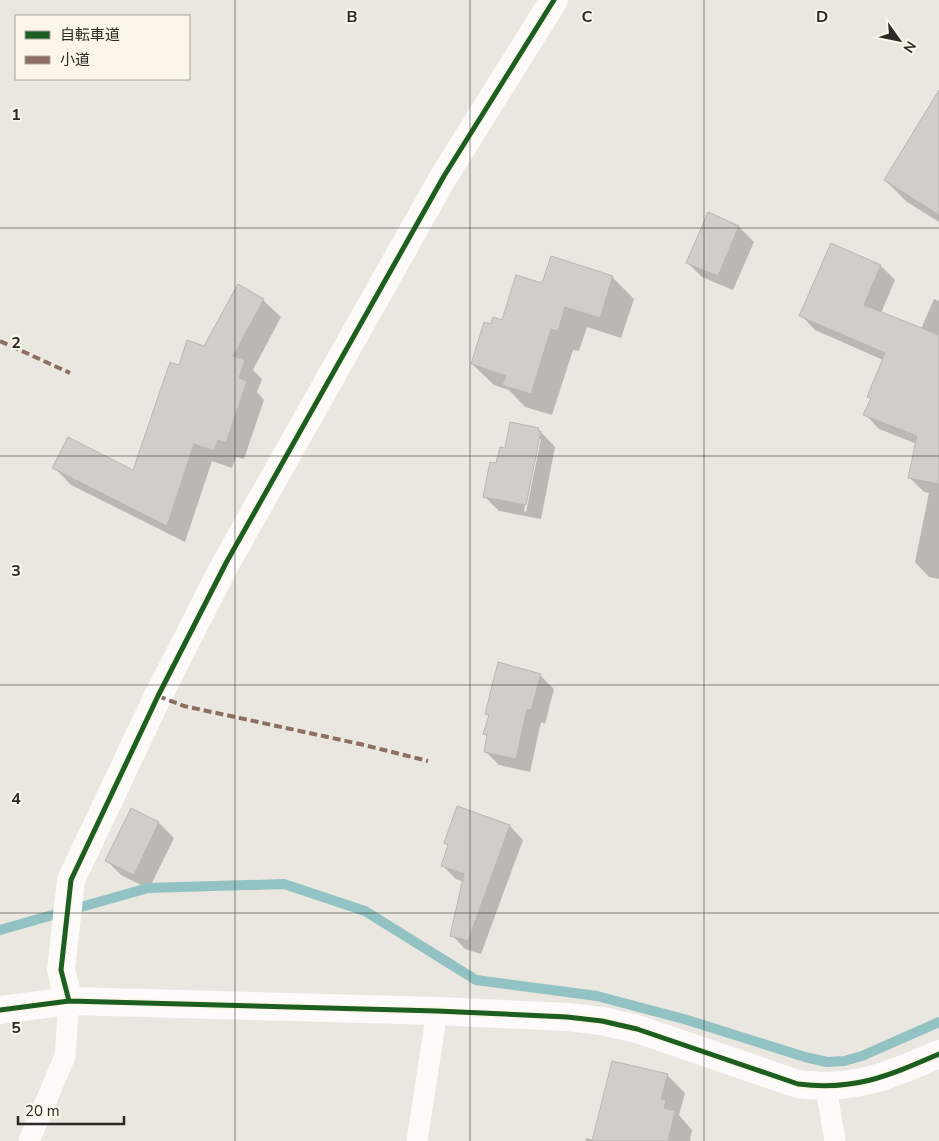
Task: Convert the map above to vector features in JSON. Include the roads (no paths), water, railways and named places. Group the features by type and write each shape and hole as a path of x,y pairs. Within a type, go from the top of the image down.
{"street":[{"path":"69,1002 61,970 71,880 158,696 226,563 444,176 554,0"},
{"path":"0,1010 69,1002 437,1011 602,1021 637,1029 798,1084 826,1087 863,1084 894,1074 939,1054"}],"lane":[{"path":"29,1141 65,1056 69,1002"},
{"path":"417,1141 437,1011"},
{"path":"826,1087 835,1141"}],"waterway":[{"path":"0,930 148,888 284,884 365,911 476,980 597,996 684,1019 805,1057 827,1062 844,1061 862,1056 939,1022"}]}
